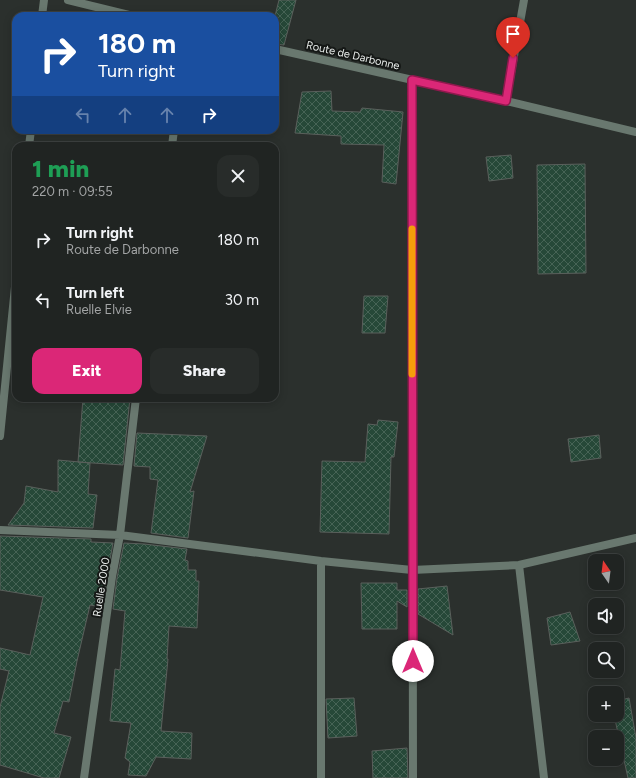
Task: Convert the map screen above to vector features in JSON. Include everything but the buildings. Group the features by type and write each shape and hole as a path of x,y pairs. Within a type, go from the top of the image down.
{"street":[{"path":"42,12 44,0"},
{"path":"68,0 117,12"},
{"path":"506,101 524,0"},
{"name":"Route de Darbonne","path":"279,50 636,132"},
{"path":"412,80 413,778"},
{"path":"0,436 12,317"},
{"name":"Ruelle 2000","path":"84,778 112,577 120,535 136,402"},
{"path":"0,530 120,535 321,561 412,570 519,565 636,538"},
{"path":"321,561 321,778"},
{"path":"519,565 544,778"}],"slow traffic":[{"path":"412,229 412,374"}],"route":[{"path":"413,661 412,80 506,101 513,58"}]}
